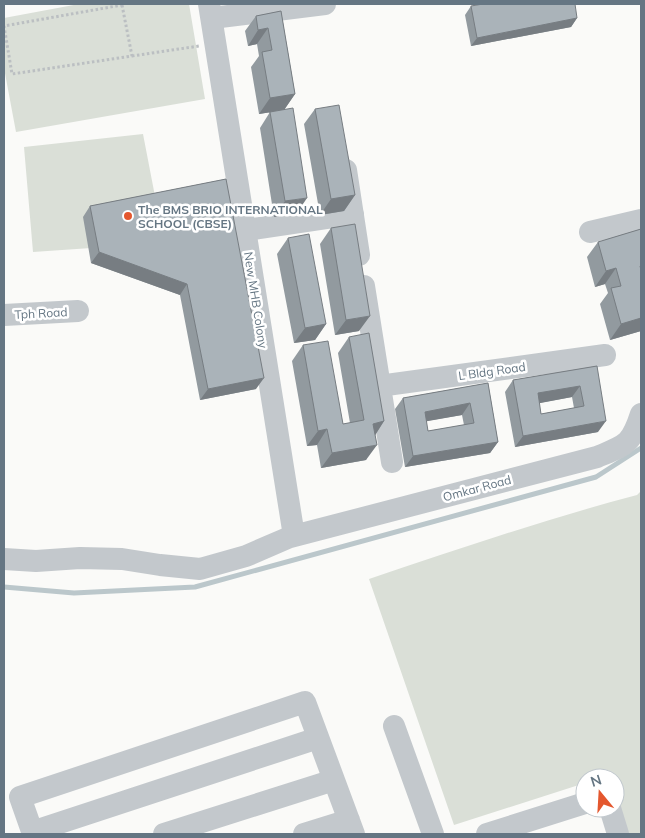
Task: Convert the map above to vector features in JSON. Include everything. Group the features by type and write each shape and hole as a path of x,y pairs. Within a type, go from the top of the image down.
{"street":[{"path":"211,11 325,4"},
{"name":"New MHB Colony","path":"211,11 294,536"},
{"path":"344,151 392,462"},
{"path":"246,230 353,214"},
{"path":"590,232 641,220"},
{"name":"Tph Road","path":"4,315 78,311"},
{"name":"L Bldg Road","path":"379,386 605,356"},
{"name":"Omkar Road","path":"4,559 36,561 80,558 122,559 200,569 246,556 294,536 597,457 621,447 634,435 641,414"},
{"path":"304,834 351,827 305,702 20,797 32,833 318,738"},
{"path":"394,726 433,834"},
{"path":"164,834 334,780"},
{"path":"487,834 575,805"},
{"path":"613,818 618,834"}],"path":[{"path":"132,56 122,5 4,26 12,74 132,56 216,43"}],"shaded area":[{"path":"79,4 189,4 205,99 16,132 4,68 4,18"},
{"path":"143,134 164,243 33,252 24,147"},
{"path":"641,491 641,834 626,834 620,818 625,818 625,768 575,768 575,786 454,825 369,579 536,524 637,495"}],"building":[{"path":"483,4 575,4 577,18 477,38 471,6"},
{"path":"281,11 295,94 270,98 262,52 272,50 268,28 258,30 256,16"},
{"path":"339,105 355,195 331,199 315,109"},
{"path":"293,108 307,198 285,201 270,112"},
{"path":"226,179 264,378 208,389 187,284 99,252 90,206"},
{"path":"355,224 370,316 346,320 331,228"},
{"path":"641,229 641,318 621,324 611,288 621,286 616,268 606,271 598,242"},
{"path":"309,234 326,324 305,328 288,238"},
{"path":"369,333 384,421 373,424 377,445 332,453 327,429 318,431 303,345 328,341 343,424 364,420 349,337"},
{"path":"597,366 606,421 523,436 513,380","holes":["580,386 584,406 541,414 538,393"]},
{"path":"488,383 498,442 413,456 403,398","holes":["470,403 474,423 428,431 425,412"]}],"waterway":[{"path":"4,587 74,593 195,587 596,477 641,448"}],"place":[{"name":"The BMS BRIO INTERNATIONAL SCHOOL (CBSE)","path":"128,216"}]}
